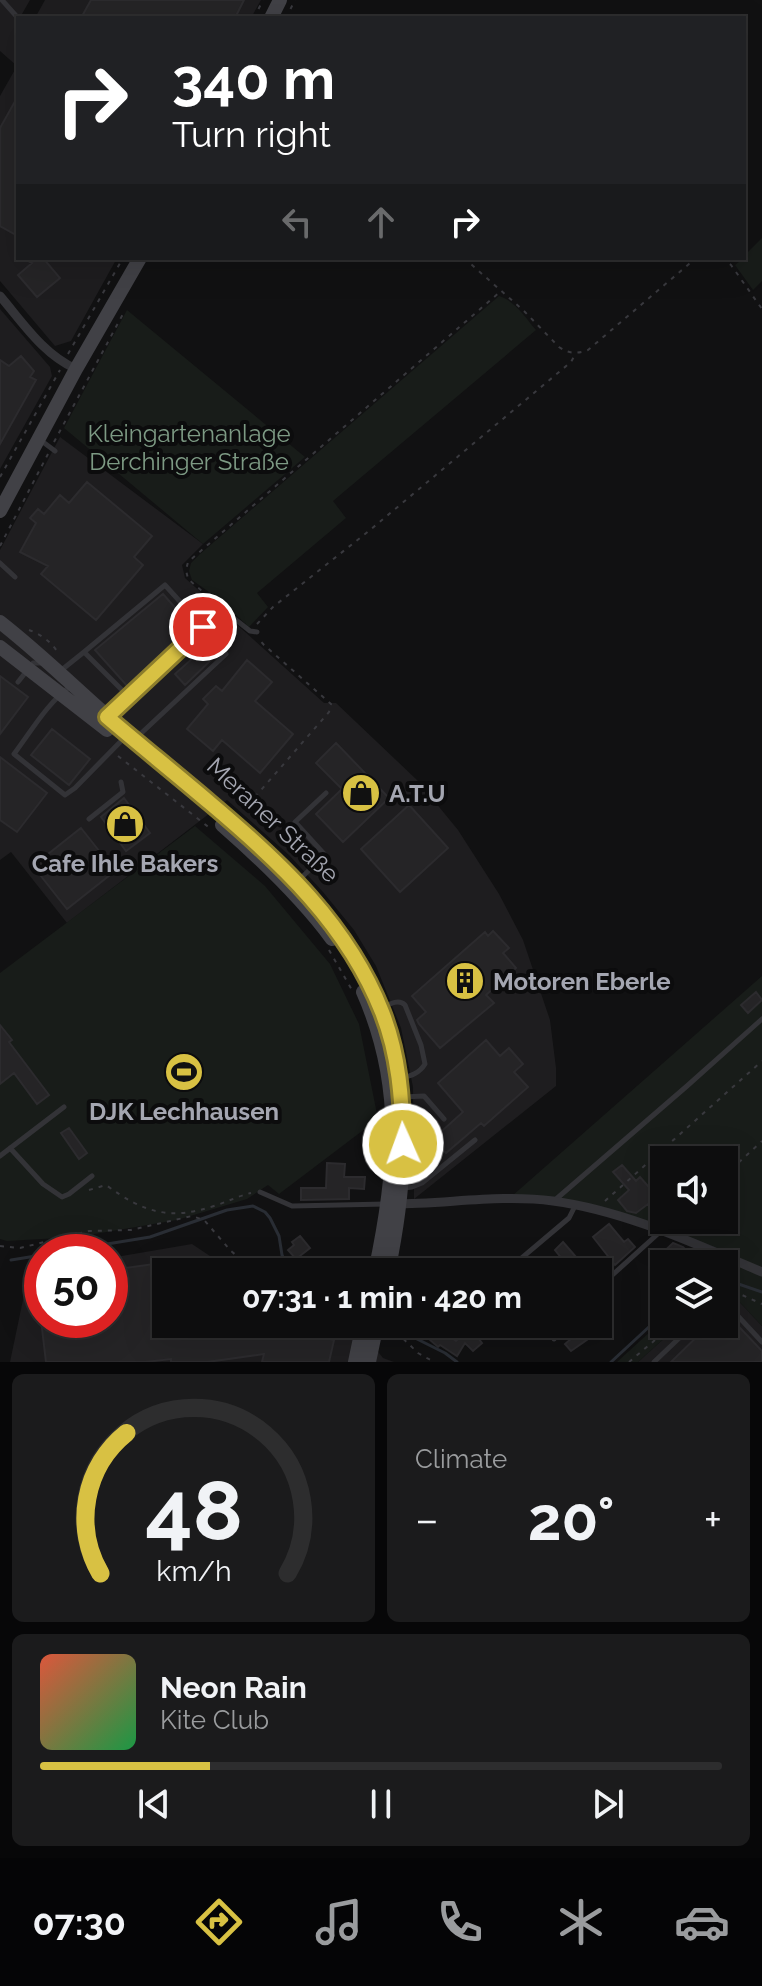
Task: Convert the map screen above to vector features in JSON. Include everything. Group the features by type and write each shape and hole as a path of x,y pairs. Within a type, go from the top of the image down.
{"main road":[{"path":"0,511 139,260"},
{"name":"Meraner Straße","path":"0,622 57,660 66,689"},
{"name":"Meraner Straße","path":"0,647 28,669 66,689 291,890 340,951 376,1010"},
{"name":"Meraner Straße","path":"124,742 245,832 297,882 329,918 364,974 394,1079 403,1144 389,1258"},
{"name":"Meraner Straße","path":"379,1258 394,1204"},
{"path":"364,1338 368,1361"},
{"path":"368,1361 374,1338"}],"street":[{"path":"0,296 43,347 76,369"},
{"path":"394,1204 485,1199 554,1201 600,1211 650,1227"},
{"path":"669,1234 762,1272"}],"lane":[{"path":"2,0 16,16"},
{"path":"39,438 53,449"},
{"path":"0,563 15,577"},
{"path":"18,682 33,663 84,652 165,585 203,627 103,720"},
{"path":"231,616 250,631 257,632"},
{"path":"84,652 129,697"},
{"path":"66,689 14,754 65,795 226,654"},
{"path":"89,819 123,792 121,782"},
{"path":"297,882 325,855 295,822 326,793"},
{"path":"376,1010 397,1001 402,1002 421,1045 425,1064 422,1069 410,1076 394,1079"},
{"path":"554,1201 762,1019"},
{"path":"396,1098 424,1096 444,1119"},
{"path":"0,1156 64,1107"},
{"path":"396,1186 412,1187 422,1183 475,1140"},
{"path":"10,1148 43,1184 58,1195 65,1196 92,1176"},
{"path":"260,1192 292,1206 394,1204"},
{"path":"522,1258 569,1218 575,1206"},
{"path":"612,1276 659,1234"},
{"path":"738,1316 762,1342"},
{"path":"657,1361 680,1338"}],"path":[{"path":"466,260 559,347 576,353 588,350 695,260"},
{"path":"725,260 762,309"},
{"path":"231,616 188,579 188,562 501,291"},
{"path":"0,546 126,310"},
{"path":"255,797 329,712 331,704 264,645 257,636 257,623 571,362 576,353"},
{"path":"25,628 36,632 57,660"},
{"name":"Meraner Straße","path":"124,742 215,832"},
{"path":"328,949 353,992"},
{"path":"600,1211 605,1201 762,1061"},
{"path":"738,1163 762,1141"},
{"path":"74,1190 77,1194 106,1185 125,1199 158,1213 180,1214 203,1210 240,1195 260,1192"},
{"path":"0,1246 20,1248 89,1231 131,1230 192,1216 204,1220 239,1258"},
{"path":"738,1293 762,1304"},
{"path":"402,1338 434,1362"},
{"path":"629,1362 657,1338"}],"shaded area":[{"path":"0,0 30,0 22,14 24,16 16,16 16,65 0,51"},
{"path":"45,0 261,0 252,16 36,16"},
{"path":"16,68 16,260 116,260 71,341 55,346 0,281 0,96"},
{"path":"0,309 50,367 52,376 0,469"},
{"path":"60,437 203,544 182,565 185,578 324,703 336,703 417,780 458,830 499,894 523,940 550,1020 556,1086 414,1199 413,1087 401,1028 376,966 354,930 323,892 289,855 227,800 67,923 11,852 0,860 0,550"},
{"path":"192,1244 213,1258 152,1258 152,1338 367,1338 383,1358 394,1362 10,1362 24,1295 24,1338 128,1338 128,1255"},
{"path":"738,1300 762,1326 762,1362 638,1362 665,1338 738,1338"}],"green space":[{"path":"762,238 762,281 753,290 735,265 746,260 746,254"},
{"path":"499,296 515,305 536,330 333,501 346,518 257,593 268,607 249,627 192,580 189,571 191,563 200,554"},
{"name":"Kleingartenanlage Derchinger Straße","path":"127,310 305,457 203,544 64,428"},
{"name":"DJK Lechhausen","path":"195,826 265,886 330,964 359,1024 378,1119 279,1194 268,1185 247,1199 177,1220 95,1234 24,1234 24,1240 0,1239 0,973"},
{"path":"762,976 762,1272 738,1263 738,1250 704,1250 662,1234 738,1234 738,1146 650,1146 650,1230 606,1213 512,1196"},
{"path":"738,1265 762,1275 762,1326 738,1300"},
{"path":"650,1332 650,1338 665,1338 638,1362 617,1362"}],"building":[{"path":"91,0 244,0 236,16 82,16"},
{"path":"16,100 16,235 0,226 0,128"},
{"path":"45,260 60,278 37,297 18,275 30,262"},
{"path":"21,356 34,371 30,377 36,380 0,444 0,360 9,366"},
{"path":"87,482 152,536 134,557 143,565 96,620 41,574 48,566 20,552 36,523 30,518 38,509 44,514 60,495 69,503"},
{"path":"163,594 193,628 129,688 95,650"},
{"path":"211,642 218,650 185,685 175,674"},
{"path":"247,660 272,682 255,701 293,734 260,773 222,740 213,751 187,729 208,704 203,699 216,686 222,691"},
{"path":"0,676 28,697 0,734"},
{"path":"52,729 90,759 69,785 31,755"},
{"name":"A.T.U","path":"336,743 389,798 343,842 316,814 342,789 316,763"},
{"path":"0,757 47,793 17,832 0,820"},
{"name":"Cafe Ihle Bakers","path":"124,798 150,833 126,851 101,817"},
{"path":"409,805 448,848 400,892 361,849"},
{"path":"81,828 115,871 67,909 33,866"},
{"name":"Motoren Eberle","path":"493,931 509,948 503,953 516,968 486,995 494,1003 440,1048 419,1024 417,1020 426,1012 412,996 485,932 488,936"},
{"path":"756,992 762,1000 748,1013 741,1005"},
{"path":"0,1025 49,1095 37,1104 14,1073 0,1084"},
{"path":"486,1040 500,1056 509,1048 523,1064 514,1072 528,1087 484,1126 481,1123 446,1153 433,1139 463,1112 438,1083"},
{"path":"69,1128 87,1153 79,1159 61,1133"},
{"path":"327,1163 345,1164 344,1177 365,1177 364,1189 349,1188 349,1199 301,1200 301,1188 326,1188"},
{"path":"622,1165 636,1181 640,1177 650,1188 650,1206 648,1204 636,1213 627,1211 618,1200 629,1190 613,1172"},
{"path":"609,1224 624,1242 628,1239 635,1247 615,1265 593,1237"},
{"path":"300,1236 310,1248 295,1258 288,1250 294,1245 292,1242"},
{"path":"563,1242 576,1257 561,1258 555,1250"},
{"path":"673,1243 686,1250 666,1250"},
{"path":"152,1264 152,1338 324,1338 334,1340 329,1362 262,1362 264,1354 207,1362 171,1362 171,1359 46,1362 43,1338 128,1338 128,1268"},
{"path":"738,1326 762,1351 762,1362 671,1362 696,1338 738,1338"},
{"path":"428,1338 452,1338 456,1341 459,1338 480,1338 482,1343 473,1351 465,1343 457,1356 440,1345 438,1347"},
{"path":"572,1338 588,1339 571,1351 565,1344"}],"waterway":[{"path":"128,1241 150,1237 227,1210 253,1206 270,1218 279,1236 283,1258"},
{"path":"11,1260 24,1258"},
{"path":"738,1284 762,1292"},
{"path":"611,1362 650,1326"},
{"path":"415,1338 457,1362"}],"place":[{"name":"A.T.U","path":"361,793"},
{"name":"Cafe Ihle Bakers","path":"125,824"},
{"name":"Motoren Eberle","path":"465,981"},
{"name":"DJK Lechhausen","path":"184,1072"}],"route":[{"path":"203,627 107,717 245,832 280,864 329,918 371,987 390,1035 401,1087 403,1144"}]}
